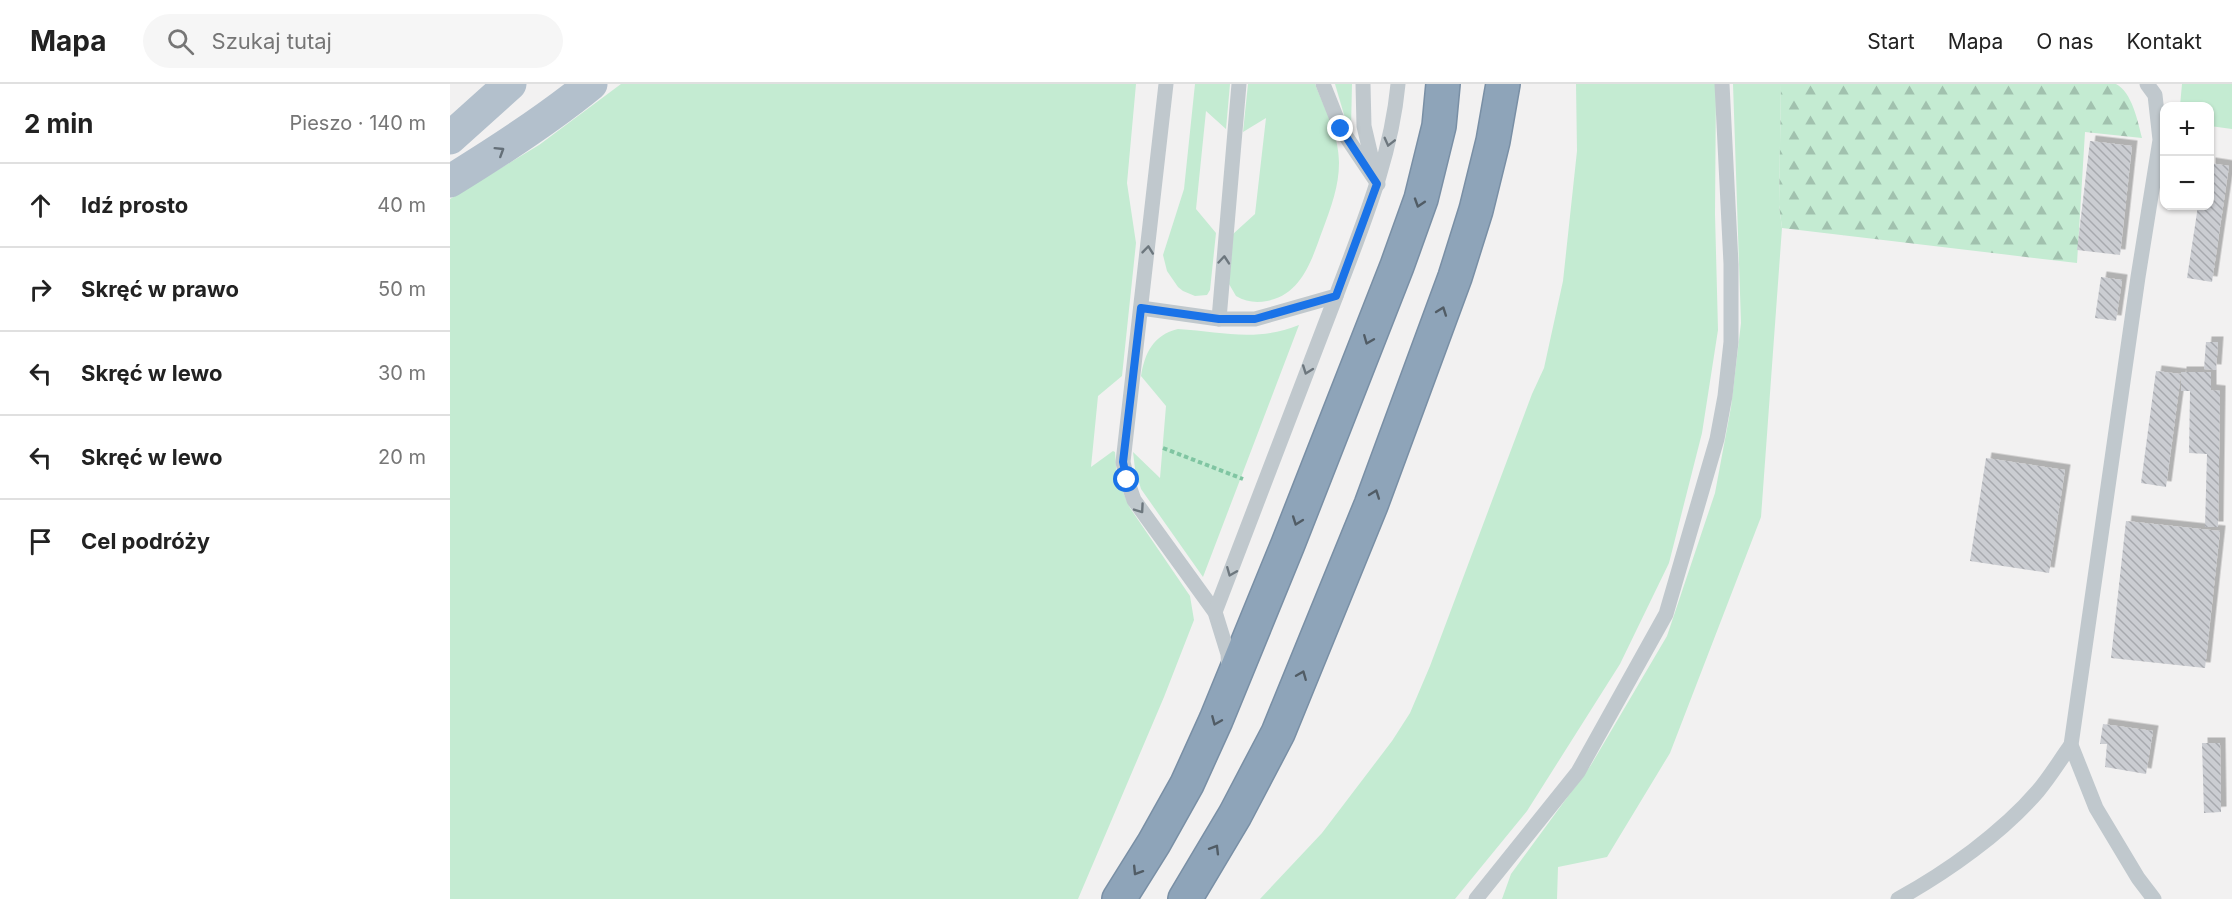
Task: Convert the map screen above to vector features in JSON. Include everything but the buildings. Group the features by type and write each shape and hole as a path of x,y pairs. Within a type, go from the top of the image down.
{"highway":[{"path":"1119,899 1187,784 1288,544 1421,199 1438,126 1443,84"},
{"path":"1185,899 1241,806 1278,733 1371,506 1455,277 1476,210 1493,141 1503,84"}],"main road":[{"path":"450,138 510,84"},
{"path":"450,181 557,112 591,84"}],"lane":[{"path":"1166,84 1123,462 1134,500 1215,612 1228,654 1230,686"},
{"path":"1219,319 1239,84"},
{"path":"1323,84 1341,129 1377,184"},
{"path":"1363,84 1364,126 1377,184"},
{"path":"1215,612 1377,184 1390,136 1398,84"},
{"path":"1476,899 1578,772 1666,614 1717,439 1731,342 1731,264 1722,84"},
{"path":"1898,899 1924,885 1999,830 2038,790 2071,745 2138,277 2160,140 2155,95 2147,84"},
{"path":"1141,308 1219,319 1255,319 1336,296"},
{"path":"2071,745 2096,808 2138,878 2154,899"}],"path":[{"path":"1163,448 1264,487"}],"green space":[{"path":"621,84 1136,84 1127,183 1136,243 1122,376 1098,396 1091,467 1113,451 1115,452 1117,478 1130,508 1190,596 1194,620 1164,697 1078,899 450,899 450,199 539,145"},
{"path":"1195,84 1230,84 1226,129 1206,111 1196,209 1216,233 1210,290 1207,295 1195,296 1178,287 1167,271 1163,255 1184,189"},
{"path":"1248,84 1315,84 1334,132 1339,163 1338,180 1332,205 1310,263 1298,283 1289,291 1279,297 1259,302 1247,301 1236,296 1229,284 1233,234 1255,214 1266,118 1243,132"},
{"path":"1335,84 1352,84 1351,129 1345,118"},
{"path":"1576,84 1716,84 1715,214 1718,330 1702,433 1669,563 1620,664 1527,811 1455,899 1260,899 1322,833 1392,741 1410,713 1430,666 1532,394 1544,368 1563,281 1577,151"},
{"path":"1733,84 1781,84 1779,205 1782,228 1761,517 1670,753 1607,857 1558,867 1557,899 1502,899 1511,874 1591,765 1667,636 1715,493 1731,407 1741,323"},
{"path":"1781,84 2116,84 2122,88 2130,100 2142,138 2085,132 2077,263 1782,228 1779,205"},
{"path":"2182,84 2232,84 2232,129 2214,127 2214,102 2180,102"},
{"path":"1299,325 1203,577 1141,489 1135,469 1133,452 1160,478 1166,406 1141,376 1145,360 1156,340 1178,329 1254,335"}],"route":[{"path":"1127,480 1123,462 1141,308 1219,319 1255,319 1336,296 1377,184 1341,129"}]}
